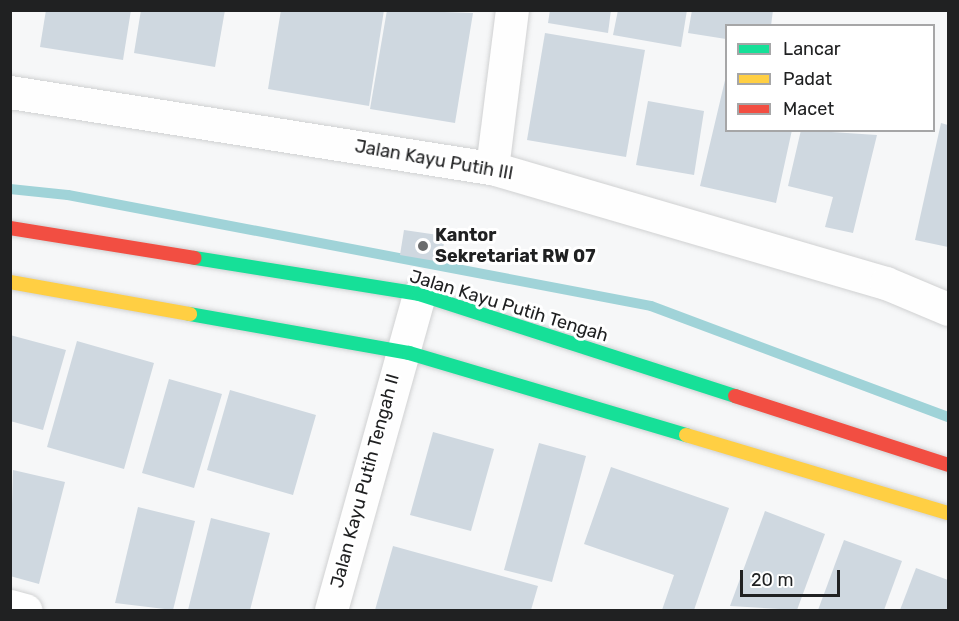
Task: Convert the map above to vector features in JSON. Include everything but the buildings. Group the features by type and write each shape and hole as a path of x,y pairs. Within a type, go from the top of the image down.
{"street":[{"path":"492,168 512,10"},
{"name":"Jalan Kayu Putih III","path":"10,92 492,168 886,283 948,309"},
{"name":"Jalan Kayu Putih Tengah","path":"10,228 411,293 948,465"},
{"path":"10,282 399,351 948,513"},
{"name":"Jalan Kayu Putih Tengah II","path":"332,610 399,351 413,328 411,293"},
{"path":"10,606 26,610"}],"waterway":[{"path":"10,189 68,195 651,306 948,417"}],"traffic: fast":[{"path":"195,258 419,294 735,396"},
{"path":"190,314 409,353 686,435"}],"traffic: slow":[{"path":"10,282 190,314"},
{"path":"686,435 948,513"}],"traffic: jam":[{"path":"10,228 195,258"},
{"path":"735,396 948,465"}],"place":[{"name":"Kantor Sekretariat RW 07","path":"423,246"}]}
